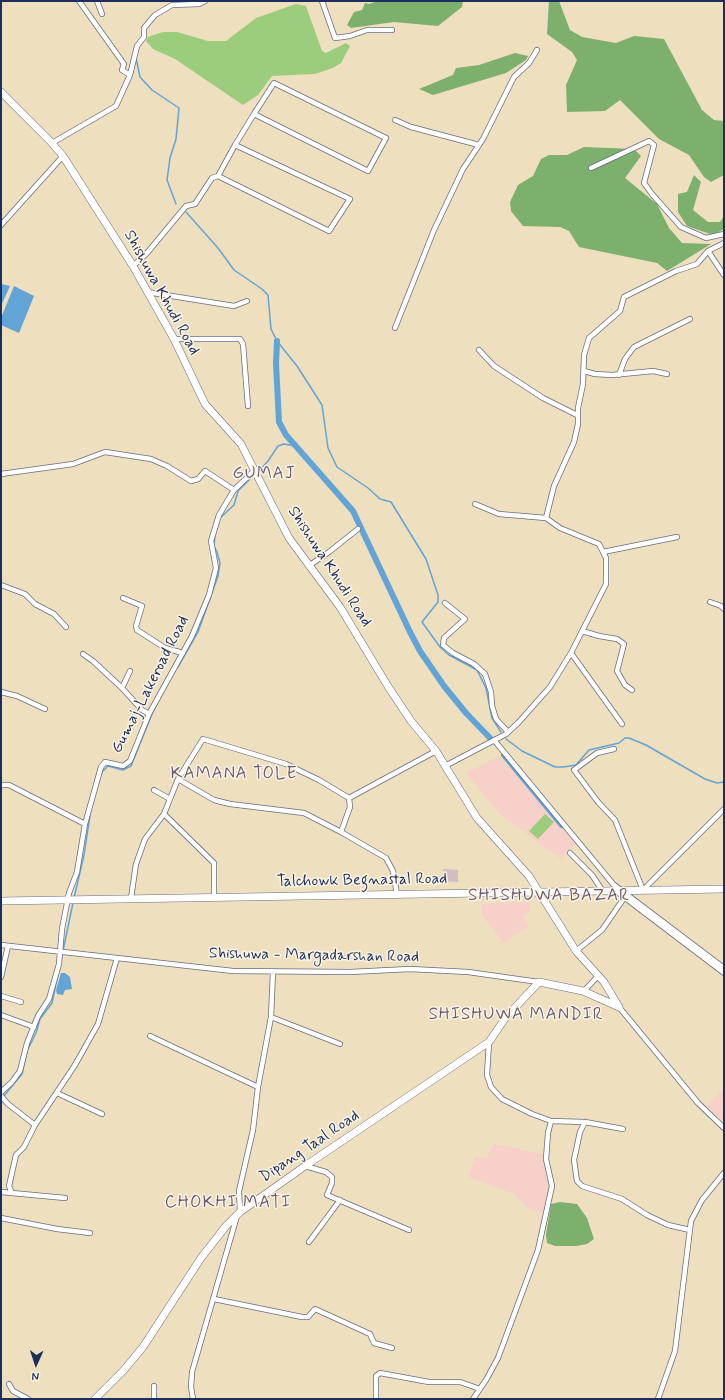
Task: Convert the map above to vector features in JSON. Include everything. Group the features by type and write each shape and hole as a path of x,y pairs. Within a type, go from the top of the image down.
{"main road":[{"name":"Shishuwa Khudi Road","path":"1,92 63,156 133,266 174,339 205,404 241,444 289,538 310,564 340,607 389,688 411,721 436,751 477,818 529,876 576,951 598,976 619,1007"},
{"name":"Talchowk Begnastal Road","path":"1,902 131,898 724,889"},
{"path":"539,982 584,991 619,1007"},
{"name":"Dipang Taal Road","path":"95,1399 124,1371 143,1347 201,1258 226,1226 238,1214 305,1166 489,1042 506,1016 539,982"}],"street":[{"path":"79,1 124,64 122,70 130,75"},
{"path":"97,1 102,14"},
{"path":"52,143 116,106 130,75 137,46 144,37 144,28 155,15 172,5 199,4 206,1"},
{"path":"322,1 335,38 350,36 367,30 392,30"},
{"path":"395,328 434,230 463,168 479,146 514,77 529,63 537,50"},
{"path":"133,266 147,254 186,206 195,204 212,178 218,176 235,145 254,114 274,84 386,138 368,171 254,114"},
{"path":"395,120 411,127 479,146"},
{"path":"591,168 649,141 654,145 644,183 652,194 681,227 706,238 724,234"},
{"path":"218,176 329,232 350,199 235,145"},
{"path":"1,225 63,156"},
{"path":"546,518 554,486 574,442 578,424 577,415 584,371 584,355 589,338 620,311 624,297 676,271 697,264 708,251 724,243"},
{"path":"708,251 724,274"},
{"path":"147,292 234,306 247,300"},
{"path":"619,374 625,359 634,347 690,319"},
{"path":"174,339 240,339 243,344 248,406"},
{"path":"479,350 494,366 543,398 577,415"},
{"path":"584,371 595,374 619,374 653,371 667,374"},
{"path":"1,474 73,464 105,452 151,459 167,466 191,481 198,479 205,471 234,490"},
{"name":"Gumaj-Lakeroad Road","path":"1,1092 12,1082 20,1071 27,1044 38,1016 48,1003 63,951 62,929 68,900 77,872 84,824 102,764 108,762 123,766 128,764 149,714 192,636 209,595 216,568 211,548 212,536 219,515 234,490 255,470"},
{"path":"445,766 508,732 550,687 571,653 606,584 606,558 597,542 560,528 546,518 499,514 475,504"},
{"path":"310,564 329,552 358,528"},
{"path":"603,552 677,537"},
{"path":"1,585 25,594 35,604 54,614 66,627"},
{"path":"123,598 142,606 136,626 138,630 165,648 183,653"},
{"path":"710,602 721,606 724,609"},
{"path":"445,603 465,619 444,638 444,645 453,653 474,664 485,674 491,692 492,706 496,719 508,732"},
{"path":"582,630 617,640 624,644 617,671 624,685 632,690"},
{"path":"571,653 622,724"},
{"path":"83,654 93,661 122,688 142,710 149,714"},
{"path":"122,688 130,671"},
{"path":"1,692 17,696 45,709"},
{"path":"131,898 136,864 145,839 164,814 178,779 203,739 286,764 319,780 349,798"},
{"path":"494,740 624,898 724,973"},
{"path":"614,749 597,753 574,770 598,802 615,820 643,890 724,809"},
{"path":"349,798 436,751"},
{"path":"178,779 214,800 230,804 304,813 342,832 386,858 394,871 397,894"},
{"path":"1,785 9,785 84,824"},
{"path":"154,790 170,799"},
{"path":"342,832 350,807 349,798"},
{"path":"164,814 214,863 214,897"},
{"path":"570,853 592,874 602,890"},
{"path":"617,890 724,968"},
{"path":"576,951 602,930 624,898"},
{"name":"Shishuwa - Margadarshan Road","path":"1,945 233,971 350,972 410,969 468,972 539,982"},
{"path":"1,977 8,946"},
{"path":"11,1191 9,1186 16,1155 24,1147 35,1125 57,1093 98,1024 116,958"},
{"path":"192,1399 192,1372 214,1299 226,1248 238,1214 239,1191 253,1130 258,1087 271,1017 273,972"},
{"path":"584,991 598,976"},
{"path":"1,996 21,1002"},
{"path":"619,1007 698,1103 724,1128"},
{"path":"1,1015 34,1028"},
{"path":"271,1017 340,1044"},
{"path":"150,1036 258,1087"},
{"path":"489,1042 487,1075 491,1087 502,1099 532,1114 551,1121 585,1122 623,1129"},
{"path":"57,1093 102,1114"},
{"path":"2,1098 35,1125"},
{"path":"473,1399 498,1358 538,1250 552,1186 546,1159 548,1133 551,1121"},
{"path":"585,1122 580,1132 574,1160 577,1181 582,1186 622,1199 647,1215 668,1225 690,1230"},
{"path":"305,1166 326,1172 332,1176 332,1182 327,1195 409,1230"},
{"path":"658,1399 675,1351 690,1230 695,1212 711,1188 724,1173"},
{"path":"1,1192 11,1191 24,1194 65,1198"},
{"path":"309,1242 340,1200"},
{"path":"1,1218 57,1229 90,1233"},
{"path":"214,1299 302,1318 308,1317 315,1309 370,1334 374,1343 392,1348"},
{"path":"376,1399 376,1376 380,1373 429,1382 460,1382 480,1389"},
{"path":"9,1384 13,1391 28,1399"},
{"path":"154,1386 154,1399"}],"shaded area":[{"path":"499,756 576,843 561,859 500,814 466,773"},
{"path":"443,869 458,870 458,882 443,881"},
{"path":"530,901 530,912 523,917 529,926 504,943 481,914 482,904"},
{"path":"724,1088 724,1122 707,1106"},
{"path":"494,1144 543,1154 550,1189 546,1213 530,1210 514,1194 469,1177 475,1157 487,1157"}],"green space":[{"path":"378,1 463,1 462,7 438,26 394,22 351,28 347,25 354,12 362,10 365,3 369,4"},
{"path":"549,1 559,1 570,30 582,37 616,43 634,36 664,39 702,110 714,120 724,121 724,175 711,182 704,177 689,155 659,139 620,100 605,111 567,112 566,85 577,60 572,52 547,34"},
{"path":"296,4 306,6 322,51 326,53 346,43 350,46 341,63 333,68 315,74 272,76 258,95 243,105 175,59 153,49 146,41 148,37 163,32 177,32 208,41 226,41 256,18"},
{"path":"515,53 528,56 526,60 506,73 433,95 419,89 453,75 456,68 479,65"},
{"path":"584,147 634,149 641,156 625,178 657,204 669,228 682,243 711,244 667,271 657,263 579,247 569,231 560,227 523,226 511,211 510,202 518,185 533,176 541,159 549,155 567,155"},
{"path":"694,175 701,182 693,210 708,222 720,222 724,216 724,229 713,235 687,226 678,212 678,194 687,192"},
{"path":"545,814 554,822 538,839 529,831"},
{"path":"560,1202 577,1204 587,1218 594,1239 587,1244 576,1246 555,1246 547,1243 546,1234 551,1204"}],"water":[{"path":"1,284 10,286 1,306"},
{"path":"14,286 34,296 19,333 1,325 1,318"},
{"path":"61,973 65,973 70,977 72,989 65,990 63,995 57,994 56,990"}],"waterway":[{"path":"136,58 140,77 152,90 179,108 176,139 170,158 167,180 176,204"},
{"path":"186,212 218,248 234,270 262,289 268,295 271,329 277,341 297,366 322,405 328,448 337,467 368,488 380,499 391,502 426,559 438,595 438,602 422,622 440,647 449,655 477,670 486,688 492,718 501,732"},
{"path":"277,341 276,363 279,422 286,435 353,511 420,651 444,686 466,713 490,738"},
{"path":"260,470 278,446 284,444 296,446"},
{"path":"220,518 234,505 238,491 254,475"},
{"path":"178,667 198,632 218,576 220,563 214,546 215,535"},
{"path":"102,772 108,766 123,770 131,766 152,714 162,694"},
{"path":"506,739 522,751 555,767 563,767 576,765 589,750 619,743 625,738 629,738 646,745 705,779 717,783 724,782"},
{"path":"504,755 562,825"},
{"path":"74,898 84,855 90,816"},
{"path":"28,1049 36,1033 40,1019 52,1003 73,903"},
{"path":"3,1097 22,1074 27,1052"},
{"path":"1,1106 2,1100"}],"district":[{"name":"GUMAJ","path":"264,474"},
{"name":"KAMANA TOLE","path":"234,774"},
{"name":"SHISHUWA BAZAR","path":"549,896"},
{"name":"SHISHUWA MANDIR","path":"516,1015"},
{"name":"CHOKHI MATI","path":"228,1203"}]}
